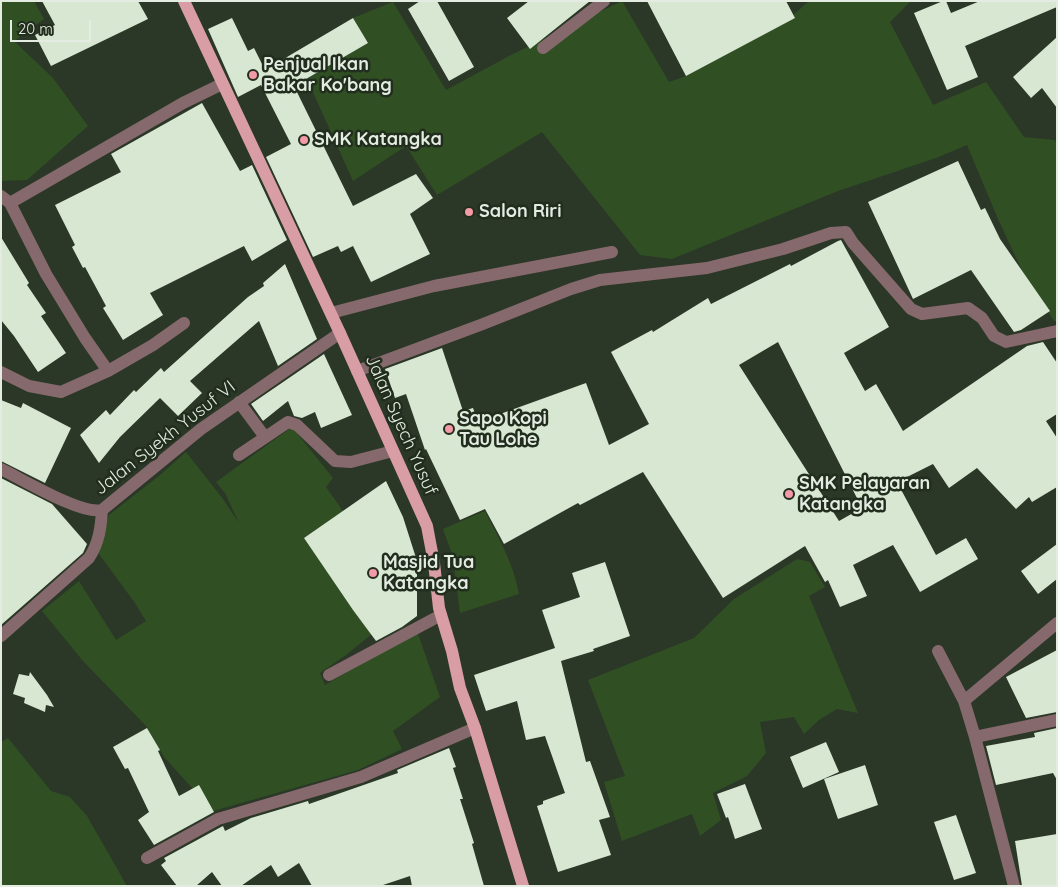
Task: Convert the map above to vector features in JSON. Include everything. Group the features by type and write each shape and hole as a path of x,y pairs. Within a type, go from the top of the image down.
{"main road":[{"name":"Jalan Syech Yusuf","path":"184,1 331,313 427,526 441,615 452,651 460,688 475,728 523,886"}],"street":[{"path":"543,48 604,1"},
{"path":"108,371 85,338 46,274 6,199 183,103 222,84"},
{"path":"357,371 484,324 571,289 600,280 707,268 784,249 832,234 846,232 853,243 911,309 922,314 968,308 982,318 994,336 1006,342 1057,331"},
{"path":"331,313 434,286 612,252"},
{"path":"1,372 29,386 61,392 108,371 153,345 184,323"},
{"name":"Jalan Syekh Yusuf VI","path":"1,468 76,506 98,511 102,510 201,429 340,333"},
{"path":"240,402 265,438"},
{"path":"239,455 288,422 293,422 297,425 335,461 351,462 393,451"},
{"path":"1,636 89,558 97,543 102,510"},
{"path":"329,675 441,615"},
{"path":"964,701 1057,624"},
{"path":"938,651 964,701 1014,886"},
{"path":"975,737 1057,720"},
{"path":"147,858 218,819 361,777 475,728"}],"green space":[{"path":"1,1 34,1 44,19 14,41 53,78 88,126 27,180 1,181"},
{"path":"622,1 669,82 686,76 783,24 809,1 911,1 890,22 933,105 986,82 1024,137 1055,140 1057,146 1057,321 1054,321 1024,275 967,145 936,158 838,191 672,259 640,255 542,132 437,195 406,146 353,181 307,79 368,43 353,18 393,2 446,90 511,55"},
{"path":"292,427 333,478 326,487 343,511 304,538 353,610 372,634 320,673 325,685 417,631 440,697 393,731 402,749 358,770 213,811 164,757 147,727 83,661 42,611 79,581 116,640 146,621 96,550 109,515 186,452 223,499 239,523 225,493 216,482"},
{"path":"485,511 509,561 519,594 460,613 453,557 443,529"},
{"path":"797,559 810,562 825,587 809,596 858,713 837,709 819,720 804,734 794,717 760,722 766,753 747,776 713,793 721,820 700,836 692,814 622,841 604,782 625,776 588,680 694,638 734,599"},
{"path":"8,738 51,791 70,797 87,816 127,886 1,886 1,742"}],"building":[{"path":"42,1 138,1 148,19 51,66 35,35 55,25"},
{"path":"420,1 437,1 474,67 449,81 408,9"},
{"path":"529,1 590,1 530,49 507,18"},
{"path":"647,1 786,1 795,18 686,76"},
{"path":"946,1 951,13 980,1 1057,1 1057,7 965,46 978,77 947,90 914,13"},
{"path":"232,18 248,51 254,48 265,70 353,18 368,43 294,86 353,206 416,174 433,198 410,214 430,254 371,282 353,246 341,252 338,246 313,257 266,157 291,144 261,85 238,97 208,29"},
{"path":"1057,37 1057,108 1042,88 1031,98 1013,77"},
{"path":"202,103 240,171 252,165 287,240 252,261 244,246 150,293 163,315 123,340 103,308 106,306 72,247 75,245 55,205 121,172 111,154"},
{"path":"958,161 981,210 985,208 1000,239 1050,311 1021,330 1014,332 971,270 913,299 868,202"},
{"path":"1,237 29,283 27,285 46,313 41,316 66,353 38,372 1,320"},
{"path":"841,240 889,327 844,353 865,391 876,384 903,431 1027,346 1043,342 1057,363 1057,414 1046,421 1057,438 1057,487 1032,502 1029,497 1016,509 977,468 949,488 933,464 897,482 936,555 966,538 978,559 920,592 893,545 853,565 867,596 840,607 828,580 825,582 805,546 723,598 643,472 580,505 578,503 504,544 485,509 460,520 425,450 406,394 395,398 385,369 442,348 463,411 473,408 478,422 586,383 609,445 649,424 611,352 652,330 653,332 708,298 711,304 790,264 791,266","holes":["778,342 862,508 839,521 739,365"]},
{"path":"285,264 317,339 278,366 259,321 190,381 202,393 178,416 160,398 120,437 99,463 80,435 106,410 110,415 134,390 136,392 161,368 164,372 248,297 264,286 263,283"},
{"path":"324,354 352,415 321,428 315,412 302,418 294,416 288,401 263,421 251,404"},
{"path":"1,400 21,408 23,403 71,428 45,483 1,461"},
{"path":"1,478 52,504 87,544 83,553 1,625"},
{"name":"Masjid Tua Katangka","path":"386,481 403,517 417,561 417,616 402,627 376,641 304,538"},
{"path":"1057,544 1057,579 1038,594 1021,571"},
{"path":"605,562 630,636 593,649 594,651 561,661 586,762 590,761 610,817 599,820 611,855 558,872 537,806 543,804 543,801 565,793 545,736 526,740 517,701 486,711 474,675 555,648 542,610 580,597 572,573"},
{"path":"1057,650 1057,712 1026,718 1006,677"},
{"path":"30,672 54,707 46,705 45,712 24,703 25,698 13,694 19,674 29,676"},
{"path":"147,728 160,750 158,751 179,796 199,785 214,812 154,845 138,820 149,812 128,768 125,769 113,747"},
{"path":"1057,728 1057,780 1053,773 996,785 986,746 1035,737 1034,733"},
{"path":"826,742 839,772 803,788 790,757"},
{"path":"449,748 456,767 453,768 463,799 460,799 474,843 472,844 484,886 412,886 410,876 380,886 312,886 299,863 278,877 271,865 241,886 222,886 212,872 196,886 177,886 161,865 166,861 164,858 223,826 225,831 251,818 308,801 309,804 398,773 397,770"},
{"path":"865,765 878,805 838,819 824,779"},
{"path":"745,784 762,829 735,839 728,817 726,818 717,794"},
{"path":"956,815 976,873 954,880 934,822"},
{"path":"1057,834 1057,886 1022,886 1015,841"}],"place":[{"name":"Penjual Ikan Bakar Ko'bang","path":"253,75"},
{"name":"SMK Katangka","path":"304,140"},
{"name":"Salon Riri","path":"469,212"},
{"name":"Sapo Kopi Tau Lohe","path":"449,429"},
{"name":"SMK Pelayaran Katangka","path":"789,494"},
{"name":"Masjid Tua Katangka","path":"373,573"}]}
